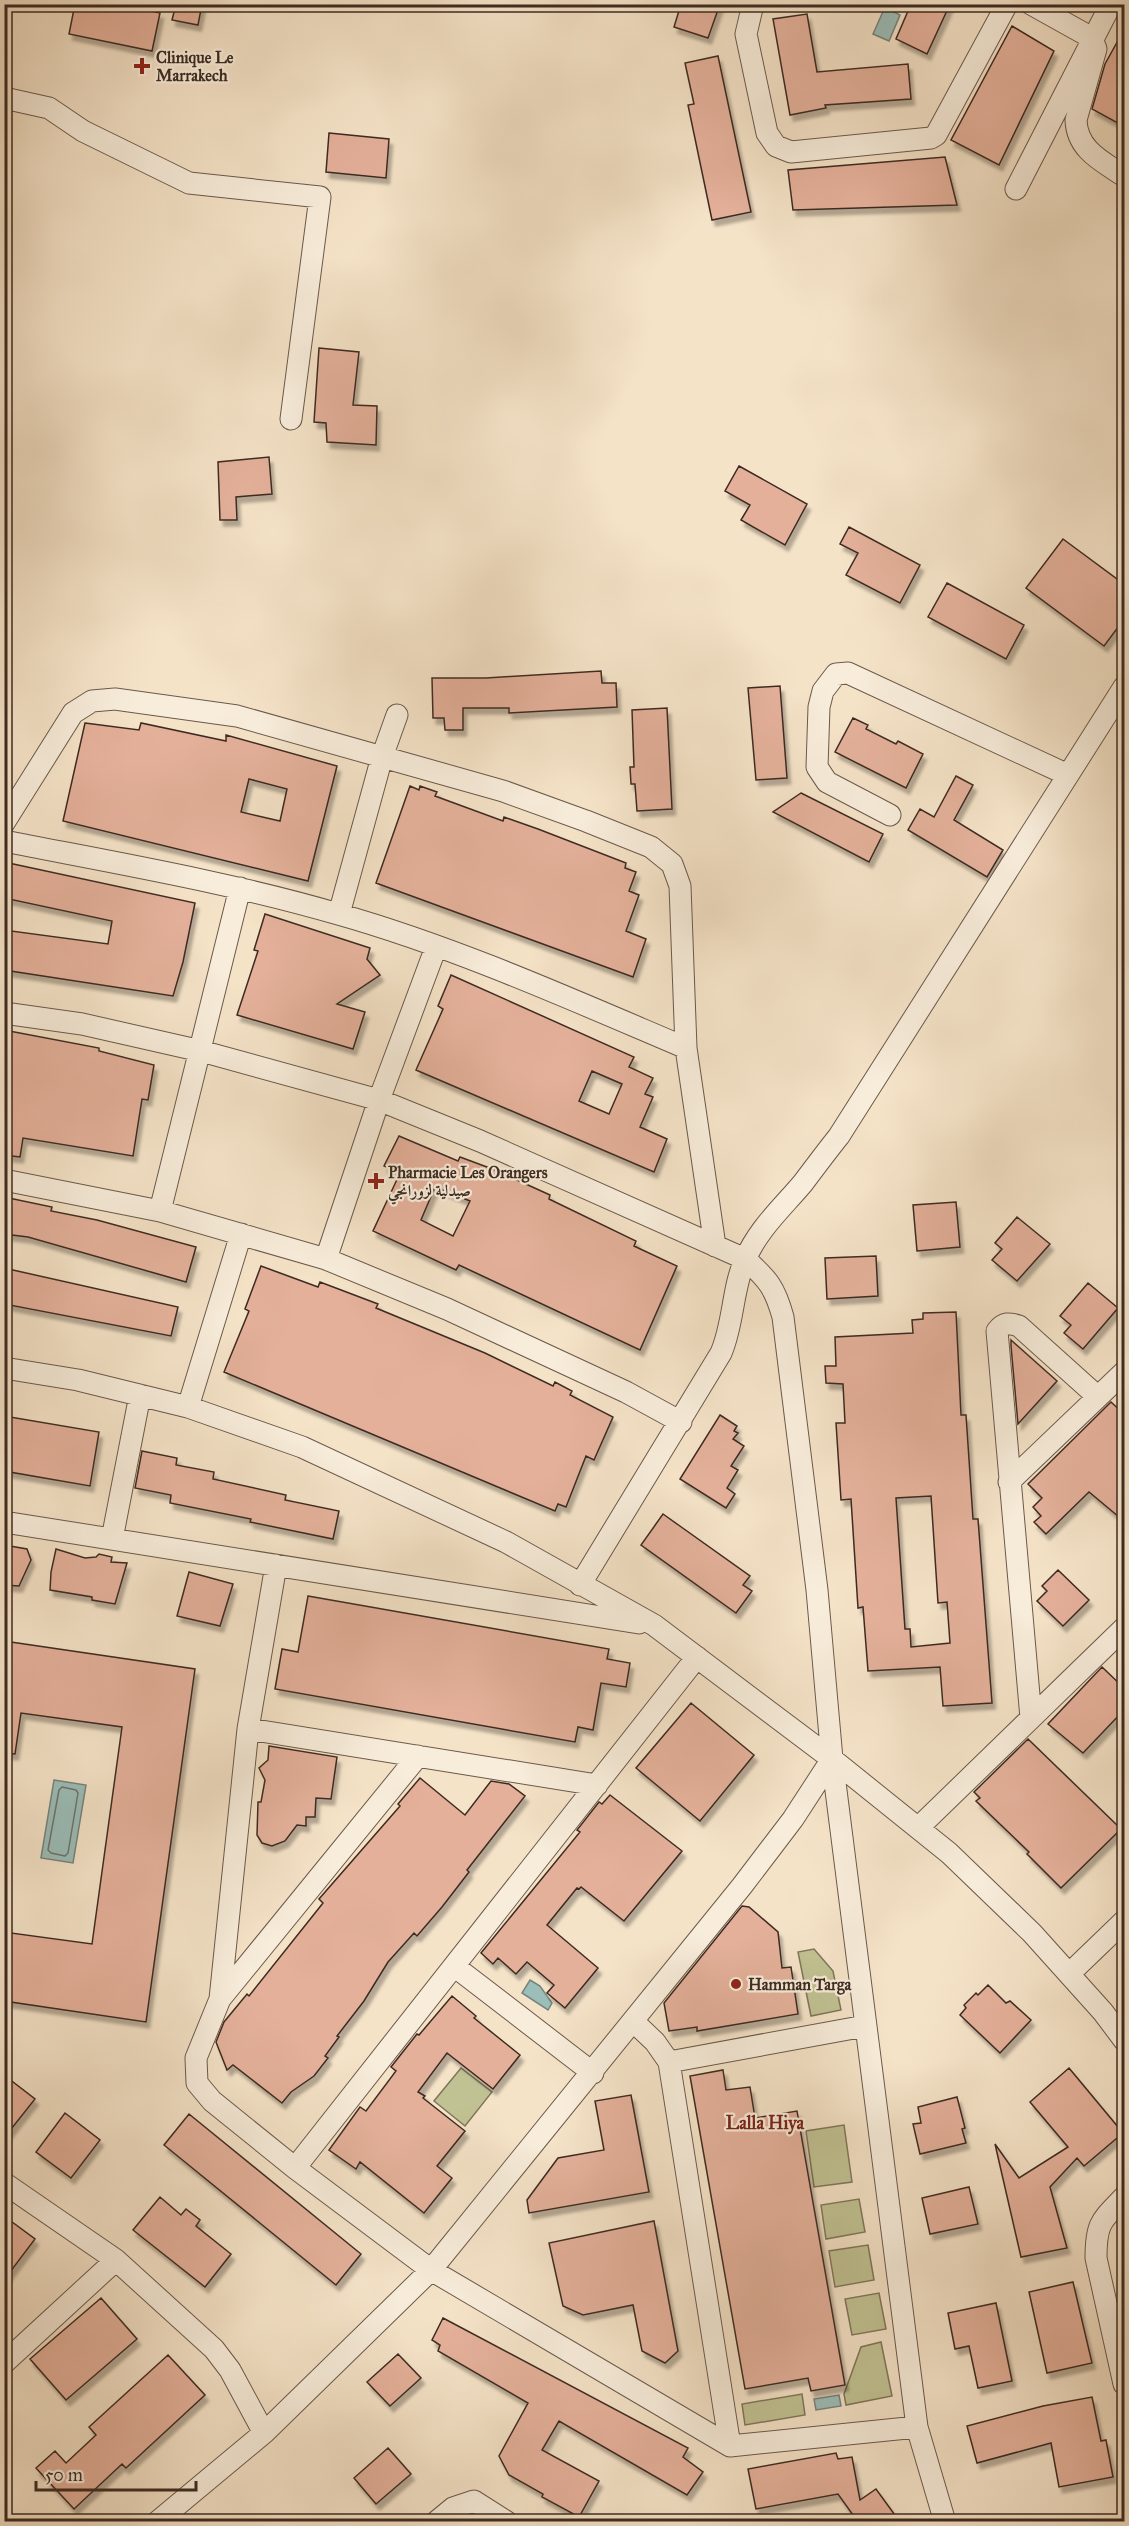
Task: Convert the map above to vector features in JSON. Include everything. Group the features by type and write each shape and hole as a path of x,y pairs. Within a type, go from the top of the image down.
{"street":[{"path":"753,4 746,34 767,133 776,146 791,152 931,138 936,135 1007,4"},
{"path":"1031,4 1092,38 1096,49 1076,120 1077,130 1086,149 1125,176"},
{"path":"1016,189 1111,4"},
{"path":"4,98 49,108 83,131 189,183 320,197 291,419"},
{"path":"890,815 826,782 817,766 819,707 823,692 836,674 848,673 1068,775"},
{"path":"580,1585 681,1422 728,1338 736,1289 746,1259 769,1219 840,1136 1125,687"},
{"path":"4,823 65,721 82,705 103,698 237,716 503,791 651,847 664,856 675,870 680,886 686,1048 715,1246"},
{"path":"339,914 382,757 397,715"},
{"path":"4,841 240,888 339,914 436,947 577,1002 686,1048"},
{"path":"160,1211 240,888"},
{"path":"326,1259 379,1100 436,947"},
{"path":"4,1014 82,1024 201,1052 379,1100 480,1141 746,1259 763,1274 776,1292 783,1317 817,1590 832,1759 916,2427 945,2522"},
{"path":"4,1180 160,1211 326,1259 447,1309 626,1392 681,1422"},
{"path":"188,1407 241,1234"},
{"path":"1031,1718 997,1331 1002,1325 1009,1323 1019,1326 1098,1397"},
{"path":"4,1368 78,1380 188,1407 302,1447 506,1542 654,1625 832,1759 949,1853 1032,1933 1125,2040"},
{"path":"1009,1482 1125,1372"},
{"path":"112,1539 140,1395"},
{"path":"4,1522 654,1625"},
{"path":"220,1999 248,1729 276,1565"},
{"path":"919,1827 1125,1628"},
{"path":"295,2168 697,1657"},
{"path":"248,1729 597,1785"},
{"path":"417,1756 220,1999 203,2036 196,2058 197,2083 212,2101 295,2168 431,2270 730,2446 916,2427"},
{"path":"157,2522 264,2433 431,2270 634,2022 793,1819 832,1759"},
{"path":"1069,1974 1125,1921"},
{"path":"454,1966 593,2073"},
{"path":"634,2022 655,2042 669,2062 730,2446"},
{"path":"669,2062 865,2026"},
{"path":"4,2183 116,2260 214,2349 230,2370 264,2433"},
{"path":"1125,2197 1098,2227 1096,2240 1096,2258 1125,2384"},
{"path":"4,2363 116,2260"},
{"path":"436,2522 453,2508 474,2501 507,2522"}],"green space":[{"path":"814,1949 833,1971 841,2010 811,2016 798,1952"},
{"path":"461,2068 492,2092 465,2126 434,2101"},
{"path":"844,2125 852,2182 814,2187 806,2131"},
{"path":"859,2199 865,2232 826,2239 821,2205"},
{"path":"868,2245 874,2280 835,2287 829,2251"},
{"path":"879,2293 886,2329 852,2335 845,2299"},
{"path":"881,2342 892,2396 846,2405 844,2394 861,2347"},
{"path":"802,2394 805,2415 745,2425 742,2404"},
{"path":"473,2505 500,2521 453,2521"}],"water":[{"path":"885,7 900,15 889,41 873,34"},
{"path":"54,1780 86,1785 73,1863 41,1858"},
{"path":"530,1980 540,1986 552,2003 548,2010 522,1993"},
{"path":"839,2395 841,2406 816,2410 814,2399"}],"building":[{"path":"75,4 120,4 160,13 152,51 69,34"},
{"path":"176,4 202,4 198,25 172,20"},
{"path":"681,4 720,4 708,38 674,27"},
{"path":"911,4 950,4 927,54 896,39"},
{"path":"807,14 817,72 908,64 911,99 825,105 826,108 790,115 773,19"},
{"path":"1012,26 1054,51 999,165 951,140"},
{"path":"1125,28 1125,127 1092,109 1105,64"},
{"path":"718,56 751,212 712,220 688,105 694,104 685,63"},
{"path":"329,133 389,139 386,178 326,172"},
{"path":"945,157 957,205 793,210 788,170"},
{"path":"319,348 359,352 353,405 377,406 376,445 327,442 326,423 314,422"},
{"path":"269,457 272,494 236,497 237,520 220,520 218,462"},
{"path":"739,466 807,504 785,545 741,520 750,505 725,491"},
{"path":"849,527 920,565 900,603 846,575 858,553 840,544"},
{"path":"1063,539 1125,585 1125,618 1104,646 1026,588"},
{"path":"947,583 1024,625 1006,659 928,617"},
{"path":"601,671 602,683 616,683 617,707 509,713 509,708 463,708 463,730 445,730 444,718 433,718 432,678 486,678"},
{"path":"780,686 787,778 756,780 748,688"},
{"path":"667,708 672,809 637,811 635,784 631,784 630,767 634,767 632,710"},
{"path":"853,718 868,725 866,729 896,744 898,741 923,754 906,788 835,752"},
{"path":"85,723 139,730 141,723 226,741 226,735 337,766 308,881 63,821","holes":["249,779 287,789 280,821 241,812"]},
{"path":"956,776 973,785 954,820 1003,850 987,877 908,830 920,809 934,817"},
{"path":"410,786 419,790 420,786 437,792 435,796 503,821 504,817 626,863 625,868 636,872 629,891 639,895 626,931 646,939 633,977 376,883"},
{"path":"801,793 883,834 869,862 773,812"},
{"path":"4,862 195,903 183,962 173,996 4,970 4,930 108,944 112,921 4,898"},
{"path":"265,914 370,948 367,959 380,975 337,1004 365,1012 353,1049 237,1015 258,951 254,950"},
{"path":"451,975 634,1057 629,1067 653,1078 645,1094 653,1097 640,1127 667,1139 654,1172 416,1070 443,1009 438,1006","holes":["592,1071 622,1084 609,1114 579,1101"]},
{"path":"4,1030 99,1048 99,1051 154,1065 148,1100 142,1099 133,1156 23,1138 20,1157 4,1155"},
{"path":"399,1136 458,1161 460,1157 495,1170 550,1195 549,1199 636,1241 634,1246 677,1266 640,1350 459,1265 456,1270 373,1231 400,1173 384,1166","holes":["435,1187 470,1201 453,1236 421,1220"]},
{"path":"4,1197 52,1207 51,1211 97,1220 196,1247 186,1282 28,1237 4,1234"},
{"path":"956,1202 960,1247 917,1251 913,1205"},
{"path":"1017,1217 1050,1244 1017,1281 992,1260 1002,1249 995,1243"},
{"path":"876,1256 878,1296 827,1299 825,1258"},
{"path":"261,1266 318,1287 320,1282 378,1304 376,1308 485,1353 553,1386 555,1382 572,1391 570,1395 613,1417 594,1460 586,1456 566,1507 558,1504 555,1511 224,1372 249,1311 245,1309"},
{"path":"4,1268 178,1307 171,1336 4,1304"},
{"path":"1088,1283 1118,1308 1083,1349 1064,1333 1071,1325 1060,1316"},
{"path":"956,1312 961,1415 966,1415 973,1519 978,1519 992,1703 943,1706 940,1667 868,1671 863,1607 858,1608 851,1499 841,1500 836,1423 845,1423 843,1384 826,1383 825,1366 836,1366 835,1337 913,1333 912,1320 923,1319 923,1313","holes":["931,1496 938,1603 947,1602 950,1643 911,1647 910,1629 905,1629 896,1498"]},
{"path":"1011,1340 1057,1381 1018,1424 1011,1346"},
{"path":"1111,1402 1125,1415 1125,1522 1089,1492 1046,1534 1034,1522 1041,1516 1033,1507 1042,1498 1028,1484"},
{"path":"720,1415 737,1426 734,1431 738,1433 733,1439 744,1446 731,1466 738,1470 727,1488 735,1494 726,1508 680,1479"},
{"path":"4,1416 99,1432 90,1486 4,1471"},
{"path":"142,1451 177,1458 176,1465 214,1472 213,1479 286,1495 285,1500 339,1511 333,1539 250,1522 251,1519 170,1503 171,1495 135,1488"},
{"path":"663,1514 750,1576 743,1585 752,1591 736,1613 641,1545"},
{"path":"4,1545 27,1549 31,1560 19,1586 4,1585"},
{"path":"56,1549 85,1558 96,1557 99,1554 112,1557 111,1562 127,1563 115,1604 92,1600 92,1597 50,1590"},
{"path":"1058,1570 1089,1600 1063,1626 1037,1601 1047,1591 1042,1586"},
{"path":"189,1572 233,1584 220,1626 177,1616"},
{"path":"308,1596 609,1649 607,1659 630,1663 626,1687 601,1683 593,1730 578,1727 575,1742 275,1689 282,1649 298,1652"},
{"path":"4,1641 195,1669 146,2022 4,2001 4,1932 92,1944 122,1727 21,1713 15,1754 4,1753"},
{"path":"1102,1667 1125,1689 1125,1709 1083,1753 1048,1724"},
{"path":"691,1703 754,1755 700,1821 636,1768"},
{"path":"1028,1739 1121,1829 1061,1888 1027,1854 1029,1852 976,1801 980,1798 974,1792"},
{"path":"269,1746 337,1757 331,1799 316,1798 315,1817 306,1817 306,1826 297,1825 285,1841 272,1846 262,1843 257,1835 258,1802 261,1802 265,1780 259,1768 268,1760"},
{"path":"420,1778 465,1815 491,1781 509,1784 525,1796 467,1870 469,1872 442,1907 417,1936 414,1933 388,1962 364,2001 337,2036 339,2037 325,2056 328,2058 314,2076 291,2092 282,2103 233,2065 227,2070 216,2042 224,2022 247,1994 249,1996 323,1903 319,1899 400,1806 398,1804"},
{"path":"610,1795 682,1851 624,1921 581,1887 577,1888 547,1925 598,1968 565,2008 547,1993 554,1985 527,1962 516,1974 498,1958 493,1964 481,1953 580,1832 577,1830 599,1802 602,1804"},
{"name":"Hamman Targa","path":"742,1906 749,1907 778,1932 782,1968 791,1967 798,2014 697,2031 697,2027 669,2031 664,2003"},
{"path":"988,1985 1006,2003 1010,2001 1031,2020 1000,2053 960,2015 966,2008 964,2005"},
{"path":"452,1996 476,2016 474,2018 520,2055 493,2089 447,2053 418,2092 465,2131 437,2166 452,2178 424,2213 360,2162 356,2169 329,2150 360,2107 366,2111 396,2071 391,2067"},
{"path":"1069,2068 1123,2133 1084,2166 1077,2158 1050,2187 1067,2248 1021,2257 995,2144 1019,2178 1068,2147 1030,2102"},
{"path":"723,2070 726,2090 750,2087 755,2118 797,2111 845,2385 811,2391 808,2378 745,2389 690,2076"},
{"path":"4,2075 35,2099 4,2138"},
{"path":"631,2095 649,2192 529,2213 527,2200 558,2158 604,2150 595,2101"},
{"path":"957,2097 965,2128 962,2129 966,2143 920,2154 913,2124 921,2123 918,2107"},
{"path":"65,2113 100,2140 71,2178 36,2152"},
{"path":"189,2114 361,2254 336,2285 164,2145"},
{"path":"969,2187 978,2224 930,2234 922,2198"},
{"path":"160,2197 181,2215 186,2209 200,2220 196,2226 231,2254 205,2287 133,2230"},
{"path":"4,2216 35,2239 4,2280"},
{"path":"654,2221 678,2351 665,2363 642,2351 633,2305 583,2315 563,2306 549,2243"},
{"path":"1073,2282 1092,2363 1047,2373 1029,2292"},
{"path":"101,2298 137,2339 66,2400 30,2359"},
{"path":"996,2303 1012,2381 978,2388 969,2346 955,2349 948,2313"},
{"path":"443,2318 688,2448 683,2457 703,2472 687,2495 559,2421 542,2450 599,2481 579,2517 542,2497 543,2494 509,2475 499,2456 528,2403 438,2351 440,2345 432,2340"},
{"path":"398,2354 421,2378 390,2406 367,2382"},
{"path":"168,2355 205,2395 126,2468 122,2464 74,2509 36,2468 55,2451 66,2463 96,2435 89,2427"},
{"path":"1092,2397 1101,2441 1106,2440 1113,2477 1059,2487 1051,2443 977,2463 967,2426 1043,2406"},
{"path":"388,2448 411,2474 376,2504 354,2478"},
{"path":"836,2453 838,2459 852,2457 860,2500 876,2489 900,2522 858,2522 838,2494 756,2509 748,2469"}],"place":[{"name":"Clinique Le Marrakech","path":"142,66"},
{"name":"Pharmacie Les Orangers صيدلية لزورانجي","path":"376,1181"},
{"name":"Hamman Targa","path":"736,1984"}],"district":[{"name":"Lalla Hiya","path":"765,2123"}]}
